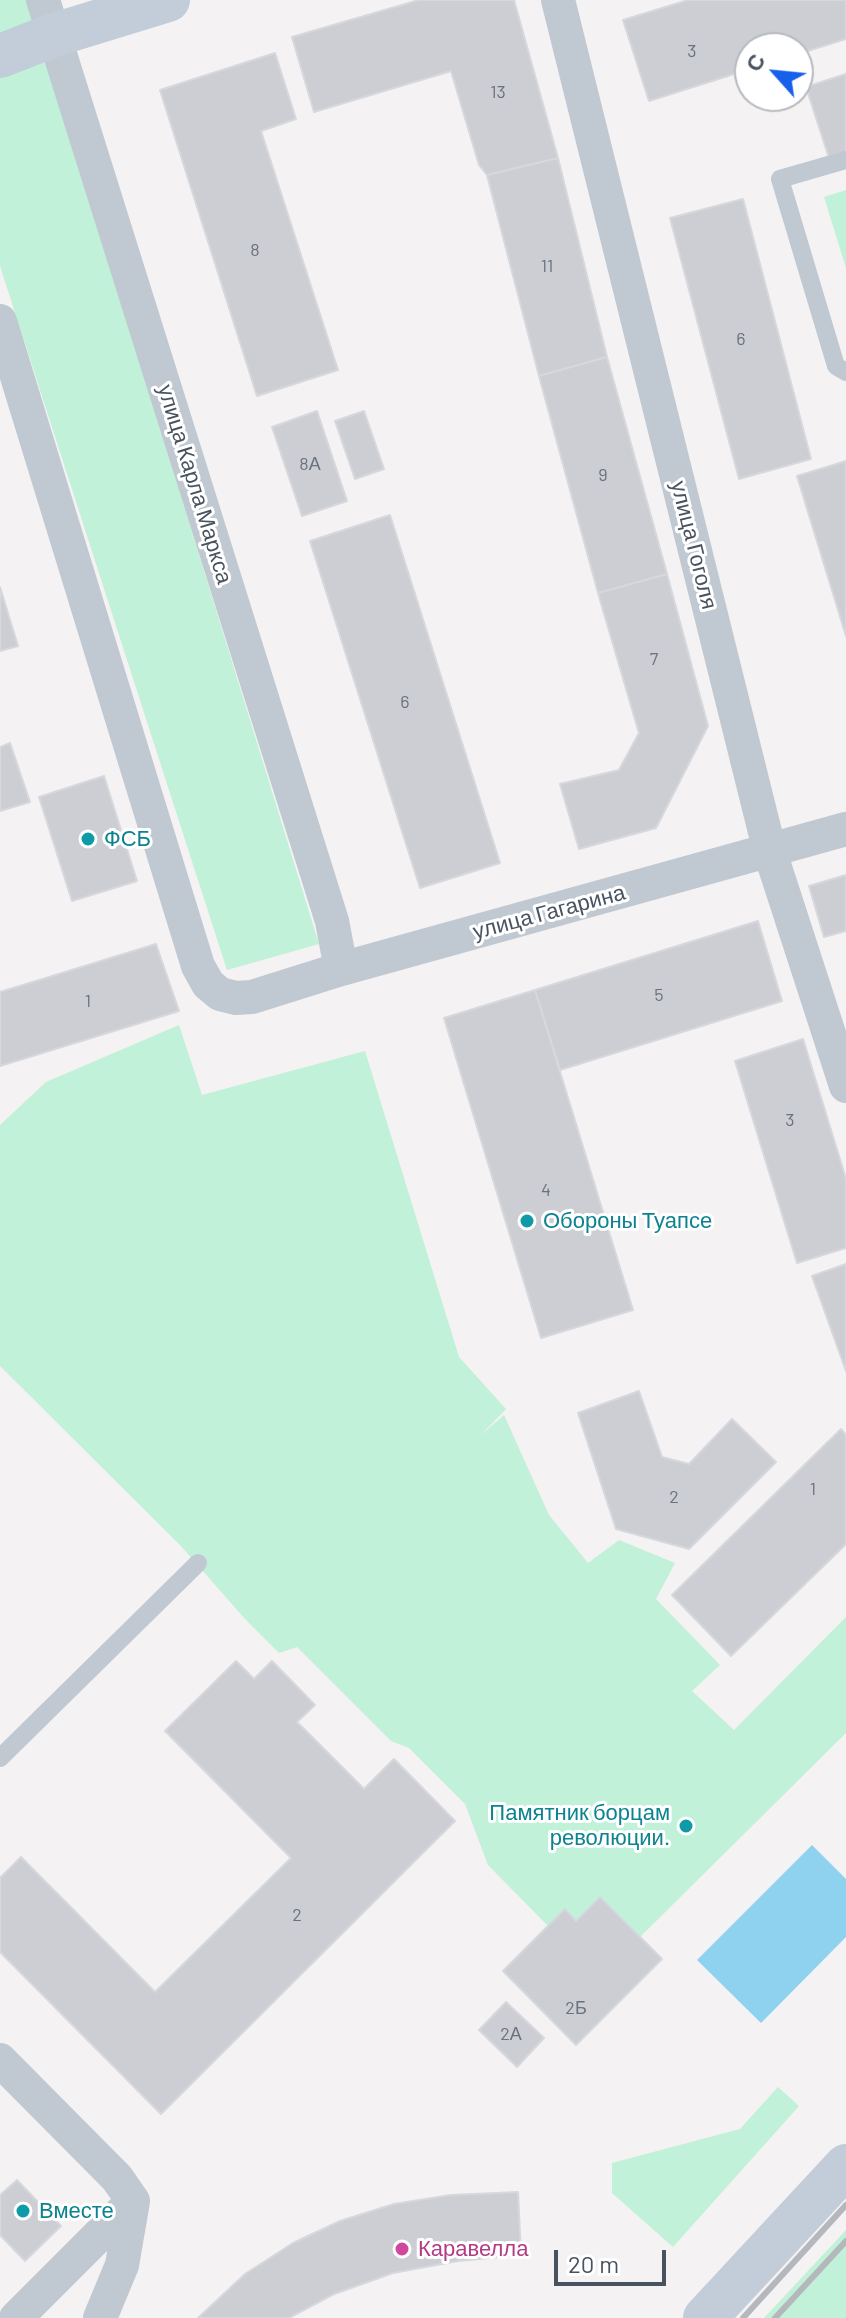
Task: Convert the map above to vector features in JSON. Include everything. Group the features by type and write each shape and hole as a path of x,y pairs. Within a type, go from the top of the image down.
{"street":[{"path":"0,56 48,17 168,0"},
{"name":"улица Гоголя","path":"558,0 770,852 846,1086"},
{"name":"улица Карла Маркса","path":"48,17 332,921 341,969"},
{"name":"улица Гагарина","path":"0,321 198,966 208,984 220,994 236,998 252,997 341,969 846,829"},
{"path":"0,2060 117,2178 133,2201 122,2265 100,2318"},
{"path":"705,2318 846,2166"},
{"path":"16,2318 133,2201"}],"lane":[{"path":"846,160 780,179 836,366 846,372"},
{"path":"0,1758 198,1563"}],"green space":[{"path":"0,0 28,0 319,944 227,970 0,266"},
{"path":"846,190 846,268 824,197"},
{"path":"179,1025 202,1095 365,1051 459,1357 506,1409 481,1435 504,1415 549,1515 588,1563 619,1540 675,1563 656,1599 720,1665 692,1691 734,1730 846,1617 846,1733 640,1937 600,1897 576,1921 565,1909 548,1926 488,1865 465,1804 409,1748 391,1741 297,1647 279,1653 180,1545 0,1366 0,1125 46,1082"},
{"path":"778,2087 799,2106 673,2247 612,2193 612,2163 740,2129"},
{"path":"846,2230 846,2318 764,2318"}],"water":[{"path":"812,1845 846,1879 846,1937 761,2023 697,1960"}],"building":[{"path":"419,0 514,0 558,158 487,175 479,165 451,71 314,112 292,37"},
{"path":"688,0 846,0 846,39 814,49 814,32 734,32 734,74 649,101 623,20"},
{"path":"275,53 296,119 261,131 338,370 257,396 160,90"},
{"path":"846,74 846,153 829,158 814,112 814,84"},
{"path":"558,158 607,357 539,376 487,175"},
{"path":"743,199 811,459 739,479 670,218"},
{"path":"607,357 667,574 598,593 539,376"},
{"path":"317,411 347,501 302,516 272,427"},
{"path":"364,411 384,469 355,479 335,421"},
{"path":"846,461 846,636 797,476"},
{"path":"390,515 500,863 420,888 310,541"},
{"path":"667,574 708,726 656,828 579,849 560,784 619,770 639,733 598,593"},
{"path":"0,587 18,646 0,651"},
{"path":"10,743 30,802 0,811 0,747"},
{"name":"ФСБ","path":"104,776 137,881 72,901 39,797"},
{"path":"846,875 846,931 824,937 809,886"},
{"path":"758,921 782,1001 560,1070 535,990"},
{"path":"156,944 179,1011 0,1066 0,992"},
{"path":"535,990 633,1310 541,1338 444,1018"},
{"path":"803,1039 846,1179 846,1248 797,1263 735,1061"},
{"path":"846,1264 846,1371 812,1276"},
{"path":"639,1391 662,1457 689,1464 732,1419 776,1462 689,1549 616,1529 578,1413"},
{"path":"841,1429 846,1435 846,1544 731,1656 672,1595"},
{"path":"236,1661 254,1679 272,1661 315,1705 297,1722 364,1789 394,1759 455,1821 161,2114 0,1952 0,1878 21,1857 155,1992 291,1858 165,1731"},
{"path":"600,1897 662,1959 576,2045 503,1971 565,1909 576,1921"},
{"path":"506,2002 544,2038 517,2067 479,2030"},
{"name":"Вместе","path":"17,2180 61,2226 25,2261 0,2235 0,2195"},
{"name":"Каравелла","path":"518,2192 521,2255 458,2261 393,2273 334,2294 289,2318 198,2318 245,2274 293,2243 340,2221 394,2204 451,2195"}],"railway":[{"path":"743,2318 846,2205"},
{"path":"775,2318 846,2241"}],"place":[{"name":"ФСБ","path":"88,839"},
{"name":"Обороны Туапсе","path":"527,1221"},
{"name":"Памятник борцам революции.","path":"686,1826"},
{"name":"Вместе","path":"23,2211"},
{"name":"Каравелла","path":"402,2249"}]}
